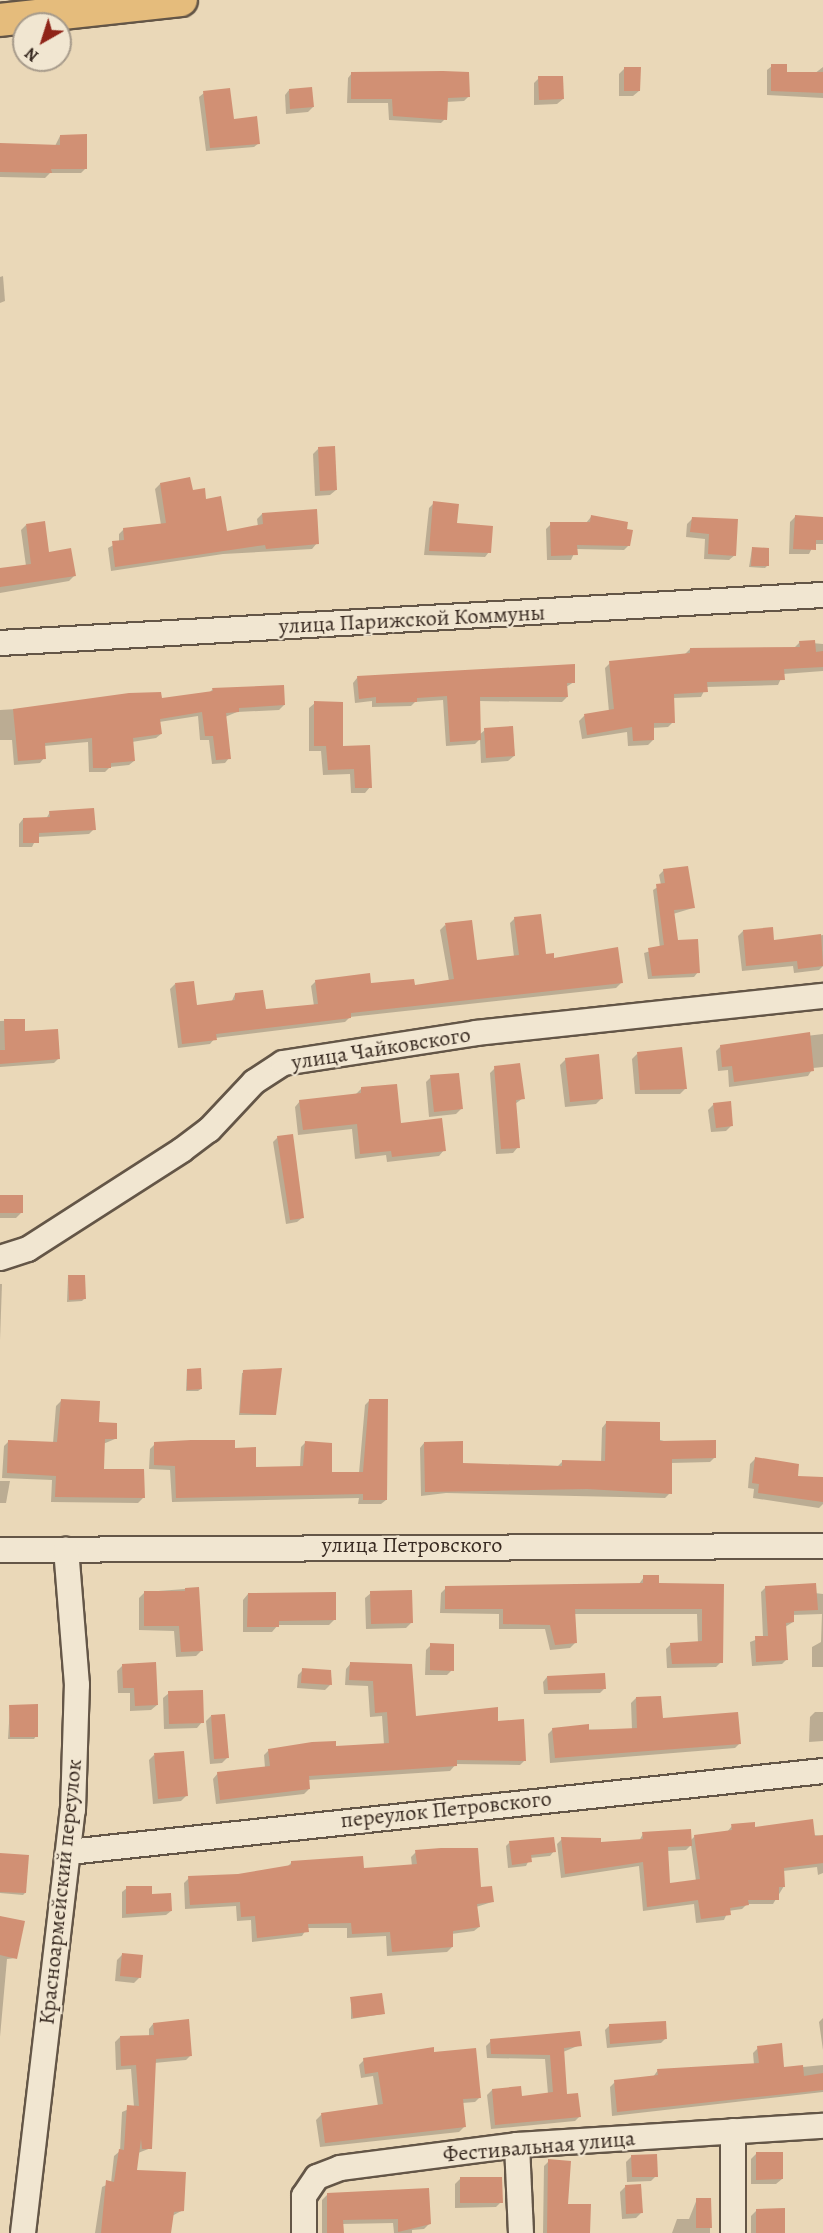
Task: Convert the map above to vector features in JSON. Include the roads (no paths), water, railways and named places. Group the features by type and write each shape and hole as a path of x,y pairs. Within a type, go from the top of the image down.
{"main road":[{"path":"0,20 181,0"}],"street":[{"name":"улица Парижской Коммуны","path":"0,643 823,595"},
{"name":"улица Чайковского","path":"0,1258 28,1249 182,1150 209,1130 254,1082 284,1063 476,1033 823,996"},
{"name":"улица Петровского","path":"0,1550 823,1546"},
{"name":"Красноармейский переулок","path":"23,2233 69,1852 77,1685 66,1549"},
{"name":"переулок Петровского","path":"69,1852 823,1771"},
{"name":"Фестивальная улица","path":"304,2233 304,2196 317,2177 340,2168 517,2145 823,2126"},
{"path":"733,2132 733,2233"},
{"path":"517,2145 521,2233"}]}
